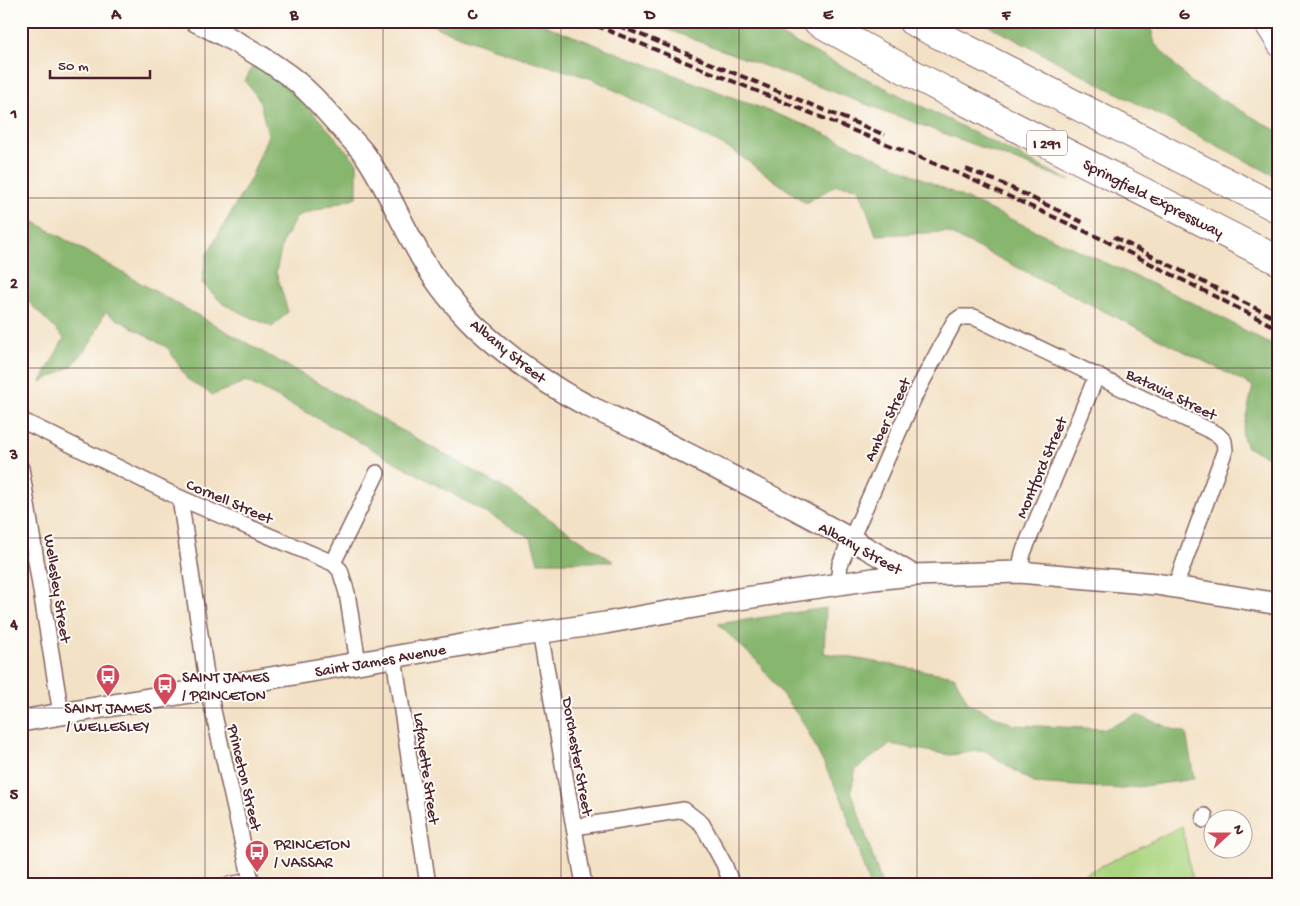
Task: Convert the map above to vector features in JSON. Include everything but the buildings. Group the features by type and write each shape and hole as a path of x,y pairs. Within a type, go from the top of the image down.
{"highway":[{"name":"Springfield Expressway","path":"817,21 866,49 996,117 1279,261"},
{"path":"912,21 1279,209"}],"main road":[{"name":"Albany Street","path":"196,21 250,49 283,71 335,120 365,154 398,210 428,270 476,326 502,348 539,376 584,404 655,438 851,540 912,575"},
{"name":"Saint James Avenue","path":"21,721 739,599 912,575 1019,572 1175,587 1279,604"}],"street":[{"path":"1266,23 1279,48"},
{"name":"Amber Street","path":"838,585 840,564 915,395 954,322 961,317"},
{"name":"Batavia Street","path":"961,317 974,317 1216,434 1224,441 1225,450 1175,587"},
{"name":"Montford Street","path":"1019,572 1023,553 1097,375"},
{"name":"Cornell Street","path":"21,420 180,498 333,563"},
{"name":"Wellesley Street","path":"21,468 61,714"},
{"path":"358,663 347,592 340,570 333,563 378,473"},
{"name":"Princeton Street","path":"180,498 208,688 252,883"},
{"name":"Dorchester Street","path":"540,632 584,885"},
{"name":"Lafayette Street","path":"394,657 428,885"},
{"path":"574,827 684,810 702,824 724,864 732,885"},
{"path":"228,885 252,883"}],"green space":[{"path":"427,21 534,21 810,127 1204,308 1279,349 1279,462 1247,447 1242,435 1253,386 947,232 876,235 859,188 836,185 806,203 732,150 593,79 506,53 438,28"},
{"path":"645,21 757,21 790,40 1070,181"},
{"path":"980,21 1149,21 1155,44 1192,83 1279,132 1279,178"},
{"path":"256,61 297,96 357,163 357,197 297,216 283,241 276,272 288,312 272,327 223,304 202,283 207,254 251,178 268,135 259,99 245,81"},
{"path":"21,214 502,487 614,562 538,562 531,538 317,418 246,381 213,395 187,379 168,348 105,312 92,341 72,366 41,382 64,338 21,294"},
{"path":"826,608 824,653 954,676 969,704 1014,725 1105,729 1137,715 1186,733 1194,779 1122,789 1034,783 984,750 950,755 890,744 856,769 851,790 882,885 869,885 843,802 803,722 757,661 718,624"},
{"path":"1182,826 1191,873 1196,885 1063,885"}],"railway":[{"path":"585,21 960,174 1104,240 1279,329"},
{"path":"607,21 885,135"},
{"path":"966,169 999,182 1084,223"},
{"path":"1114,237 1279,320"}],"place":[{"name":"SAINT JAMES / WELLESLEY","path":"108,697"},
{"name":"SAINT JAMES / PRINCETON","path":"165,706"},
{"name":"PRINCETON / VASSAR","path":"257,873"}]}
